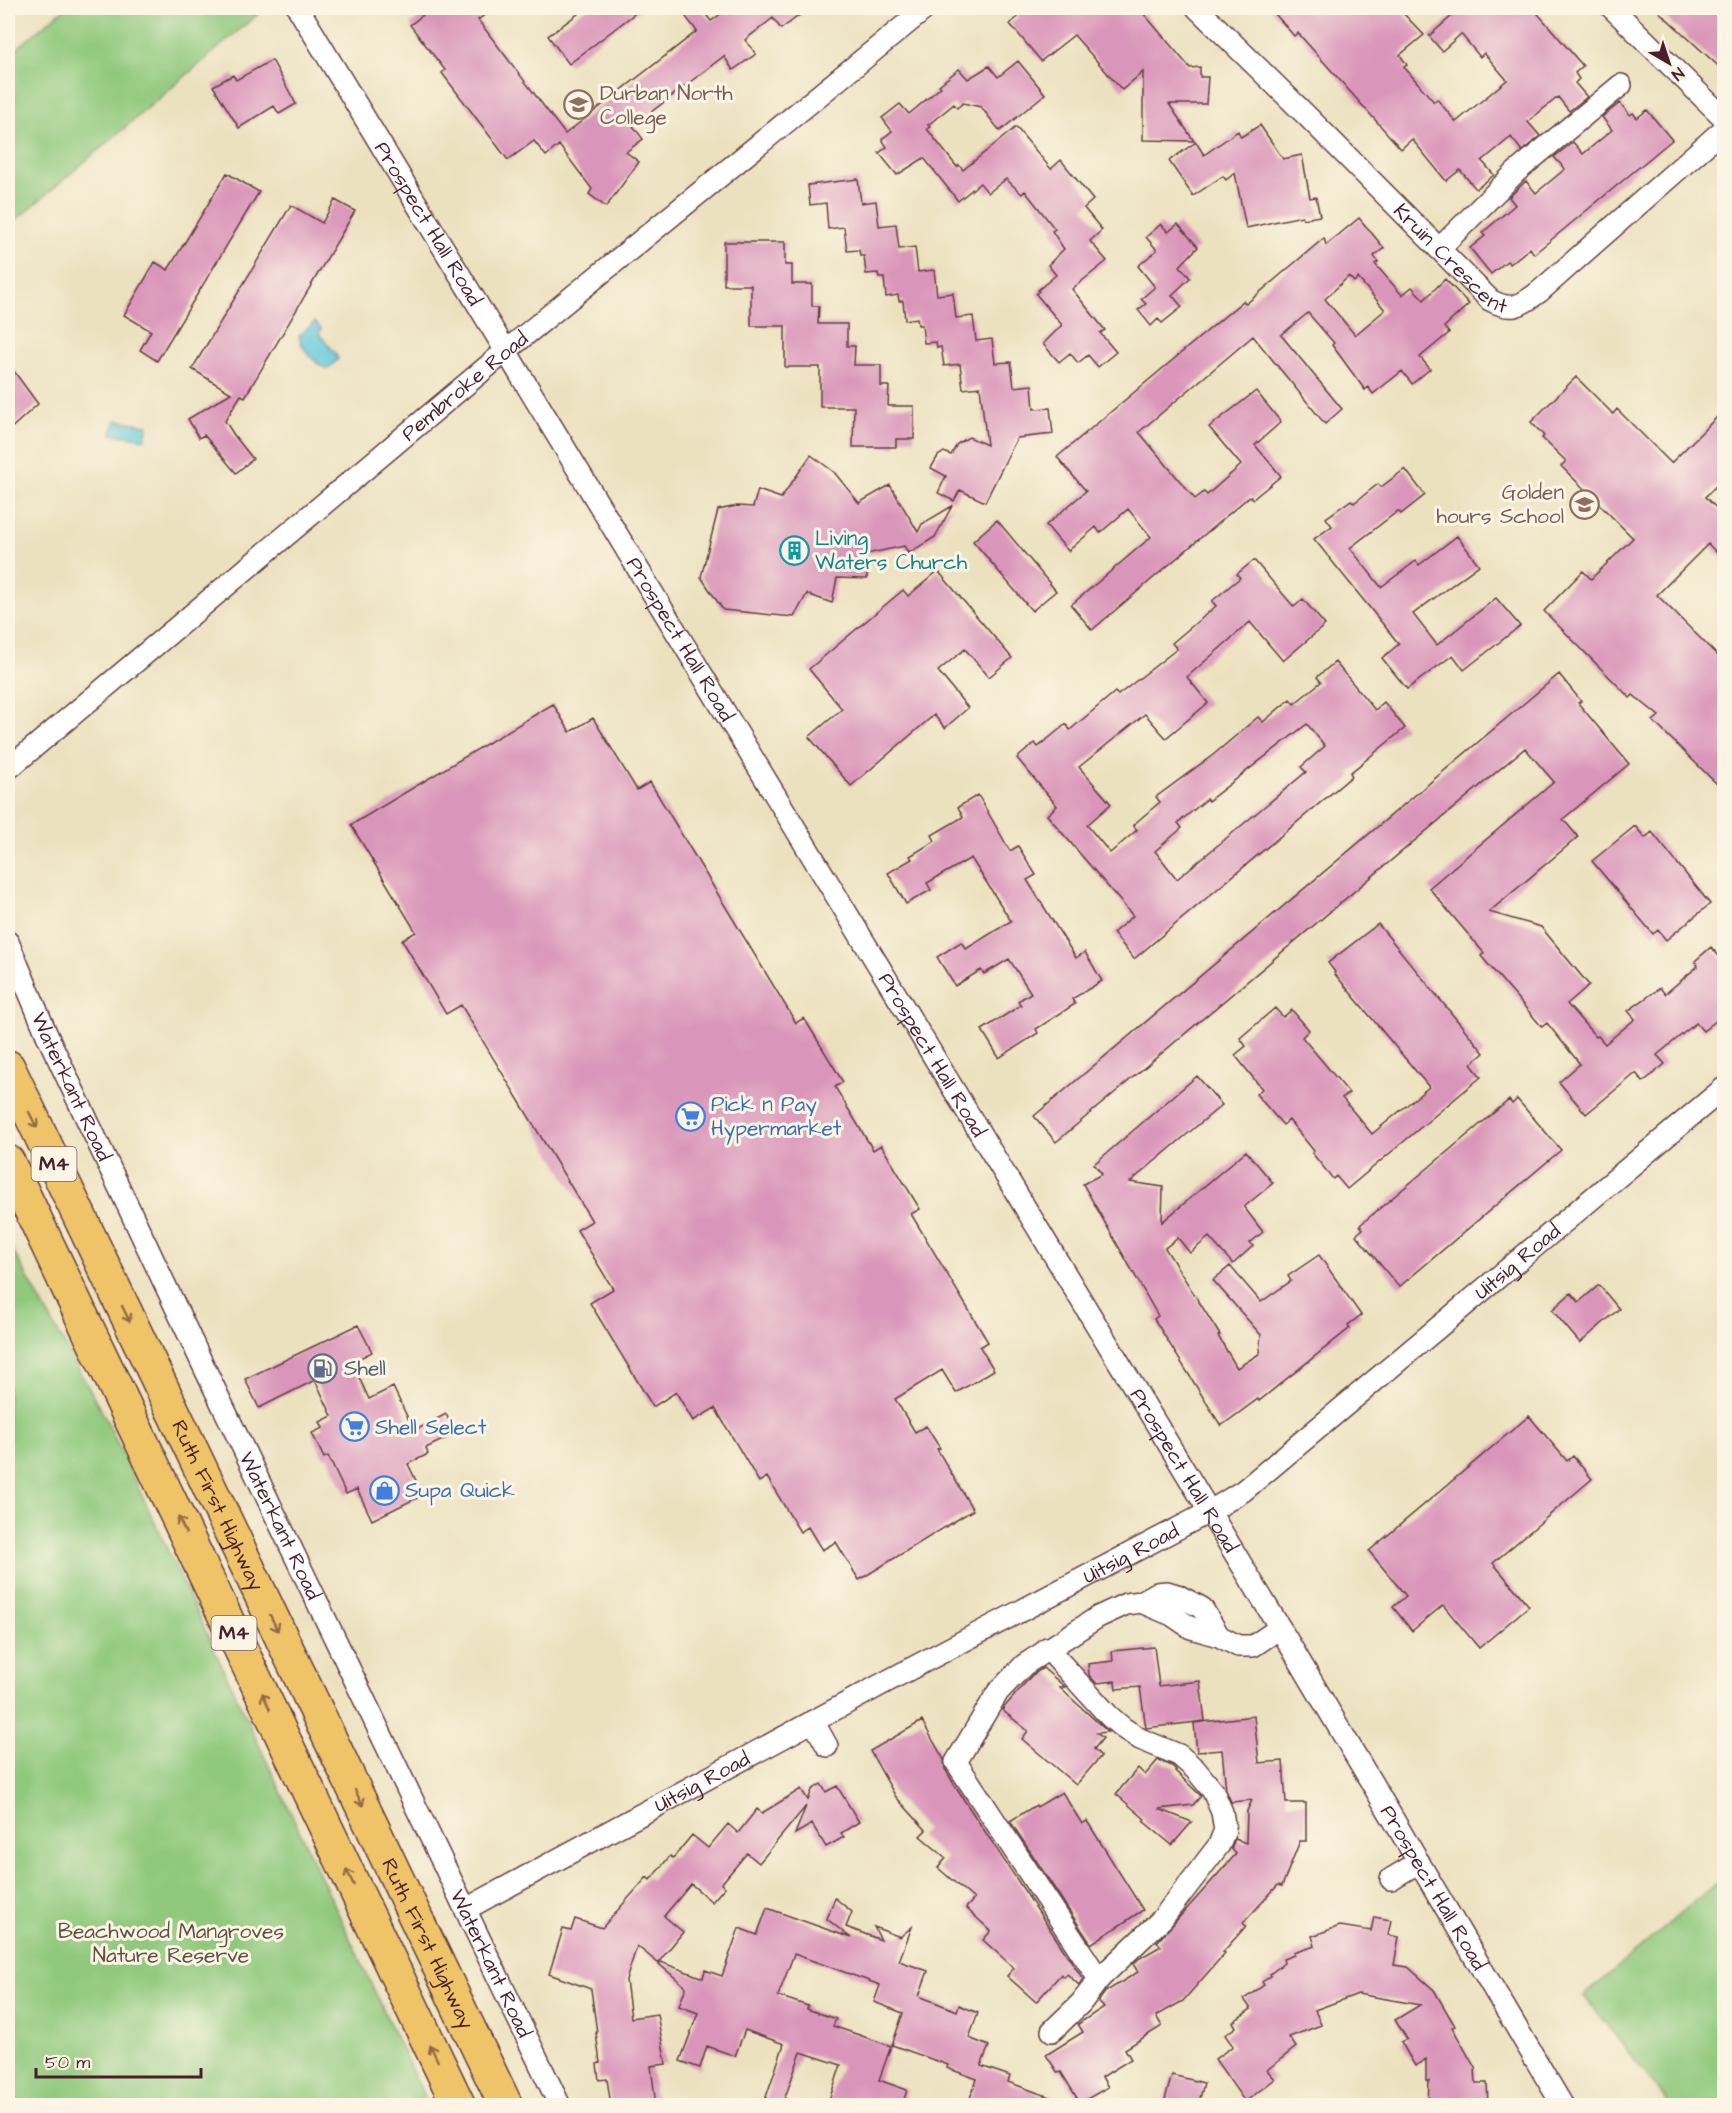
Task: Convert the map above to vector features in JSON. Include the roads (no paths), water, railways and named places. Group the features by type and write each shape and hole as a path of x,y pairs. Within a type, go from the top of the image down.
{"highway":[{"name":"Ruth First Highway","path":"8,1067 506,2106"},
{"name":"Ruth First Highway","path":"8,1162 459,2106"},
{"path":"8,1198 102,1356"}],"street":[{"name":"Prospect Hall Road","path":"298,8 1280,1628 1563,2106"},
{"name":"Pembroke Road","path":"8,768 507,350 926,8"},
{"name":"Kruin Crescent","path":"1197,8 1490,300 1503,307 1513,307 1527,301 1725,129"},
{"path":"1612,8 1725,118"},
{"path":"1438,249 1516,172 1621,85"},
{"name":"Waterkant Road","path":"8,942 47,1035 199,1358 560,2106"},
{"name":"Uitsig Road","path":"466,1909 813,1721 1209,1512 1243,1491 1725,1088"},
{"path":"1099,1979 956,1762 998,1692 1024,1665 1047,1648 1104,1614 1126,1604 1141,1602 1172,1616 1191,1628 1218,1636 1238,1646 1253,1646 1280,1628"},
{"path":"1047,1648 1109,1716 1123,1728 1140,1739 1179,1755 1195,1769 1213,1791 1225,1820 1225,1830 1219,1845 1162,1920 1099,1979 1081,2002 1052,2031"},
{"path":"813,1721 827,1746"},
{"path":"1391,1879 1419,1862"}],"water":[{"path":"315,322 321,329 319,334 338,359 328,369 314,360 300,340 299,336"},
{"path":"116,420 148,425 145,439 112,434"}],"place":[{"name":"Durban North College","path":"579,105"},
{"name":"Golden hours School","path":"1585,504"},
{"name":"Living Waters Church","path":"794,550"},
{"name":"Pick n Pay Hypermarket","path":"690,1116"},
{"name":"Shell","path":"323,1368"},
{"name":"Shell Select","path":"354,1427"},
{"name":"Supa Quick","path":"384,1490"}],"park label":[{"name":"Beachwood Mangroves Nature Reserve","path":"171,1943"}]}
